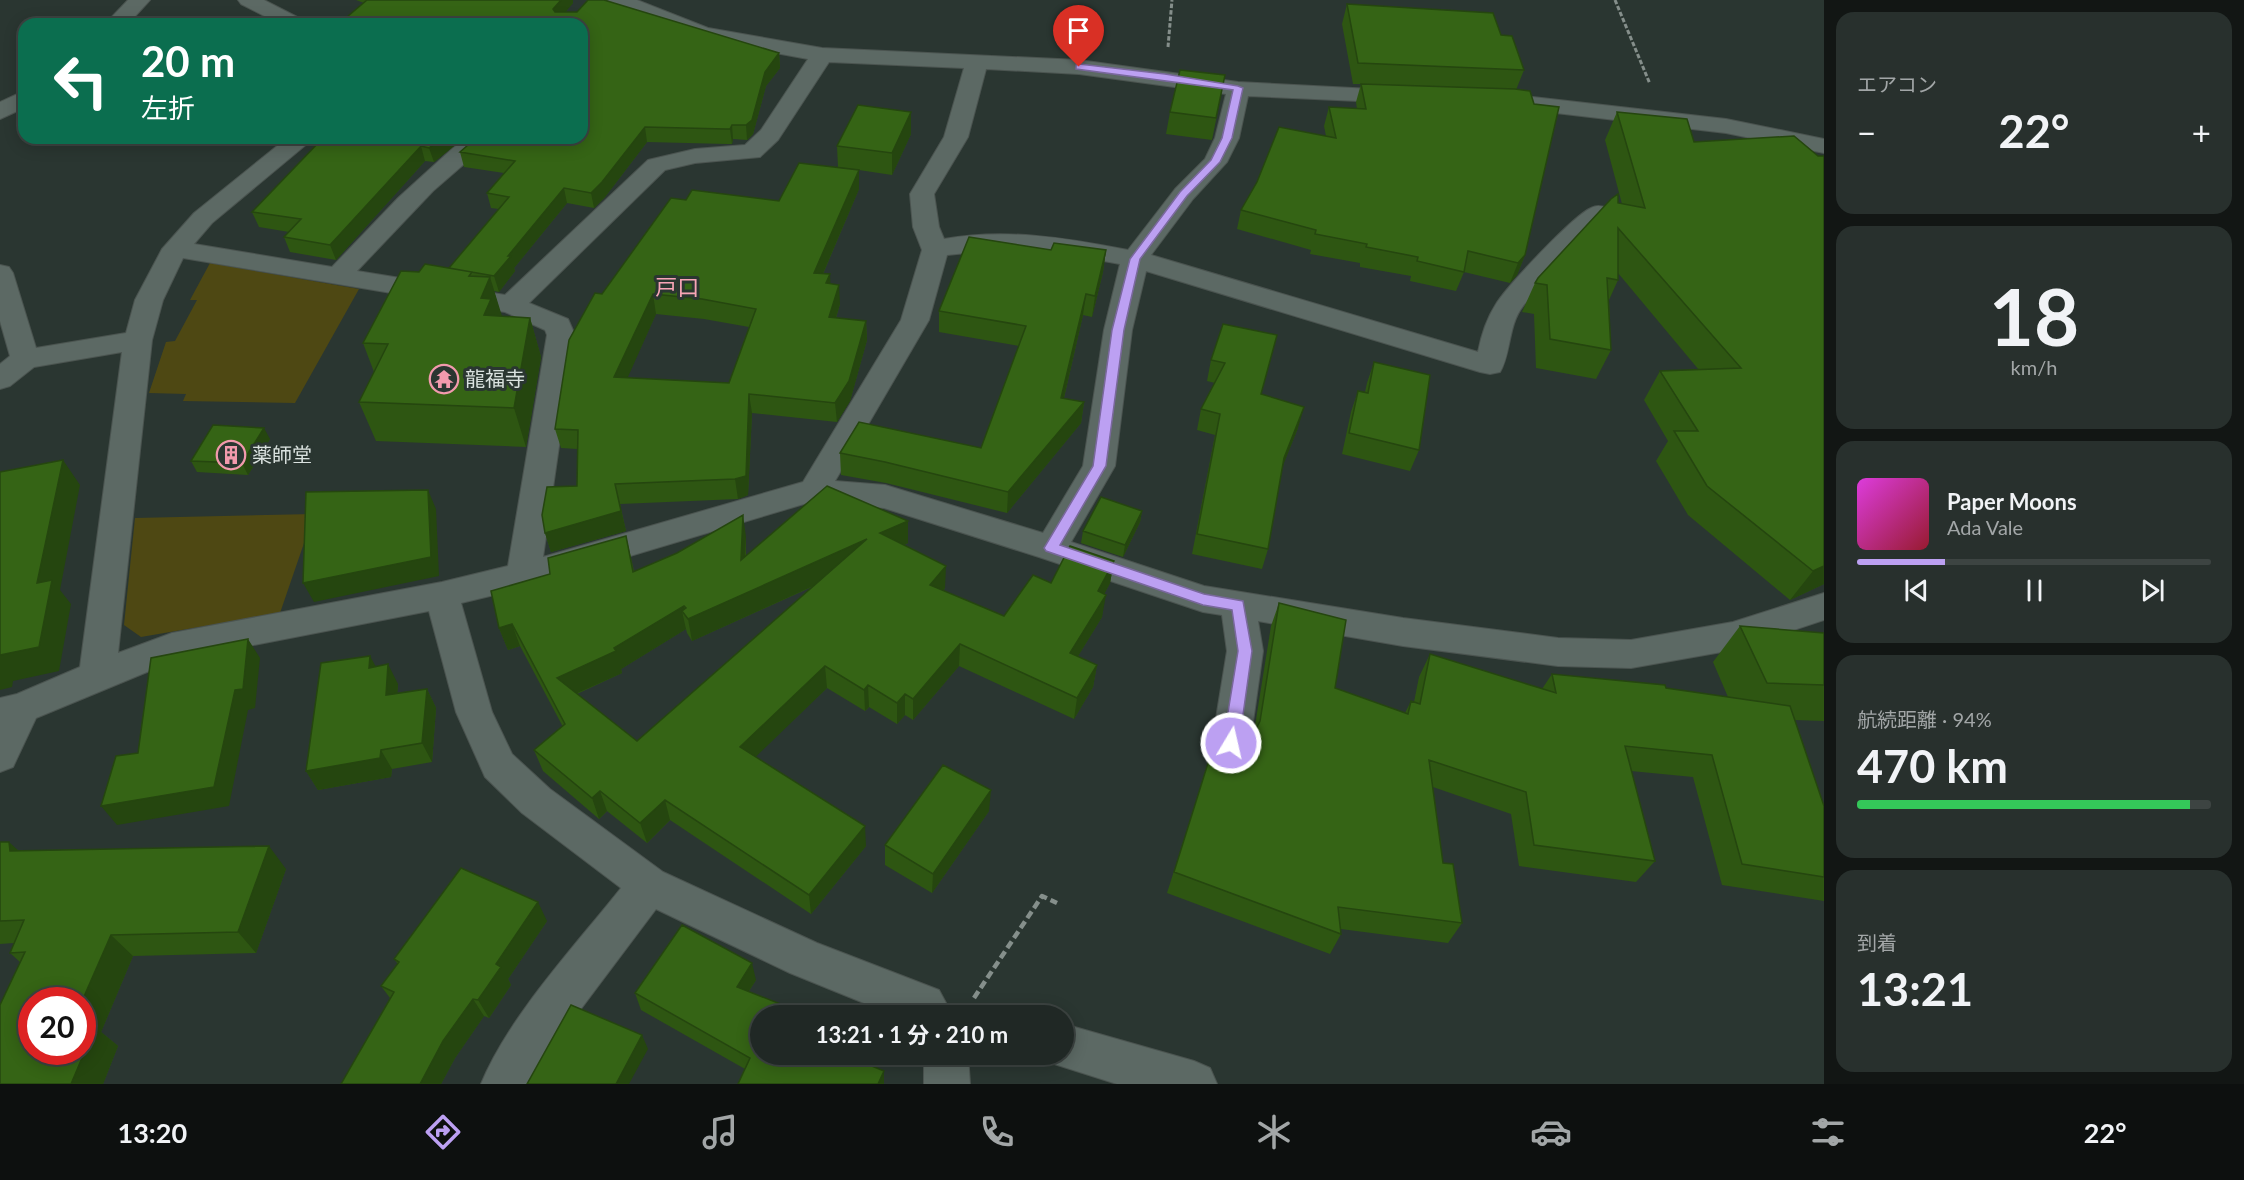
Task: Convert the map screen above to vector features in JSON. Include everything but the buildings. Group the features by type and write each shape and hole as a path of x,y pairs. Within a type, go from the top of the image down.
{"street":[{"path":"122,18 140,0"},
{"path":"248,0 284,18"},
{"path":"618,0 704,33 822,55 1079,67 1238,88 1429,97"},
{"path":"511,305 657,165 695,156 752,152 770,135 822,55"},
{"path":"814,490 915,320 935,250 926,227 922,194 956,137 977,62"},
{"path":"1051,548 1099,466 1118,330 1135,259 1184,194 1215,162 1227,138 1238,88"},
{"path":"1463,98 1508,99 1726,126 1824,146"},
{"path":"0,112 18,102"},
{"path":"97,675 138,340 149,300 174,249 203,218 295,144"},
{"path":"338,276 423,186 474,144"},
{"path":"935,250 946,246 1006,241 1066,246 1135,259 1490,365 1494,340 1508,306 1584,222 1600,213"},
{"path":"174,249 511,305 558,325 561,334 523,575"},
{"path":"0,273 25,359"},
{"path":"0,379 25,359 138,340"},
{"path":"0,756 11,710 172,647 442,595 523,575 814,490 885,497 1051,548 1203,599 1403,632 1547,651 1631,654 1733,636 1824,606"},
{"path":"442,595 474,712 498,765 536,801 649,885 805,959 924,1005"},
{"path":"1231,743 1245,651 1238,605"},
{"path":"504,1084 537,1030 649,885"},
{"path":"1074,1049 1194,1084"},
{"path":"946,1065 947,1084"}],"path":[{"path":"1165,77 1172,0"},
{"path":"1616,0 1664,118"},
{"path":"972,1005 975,995 1042,896 1057,903"}],"shaded area":[{"path":"210,263 359,289 295,403 183,401 186,394 149,393 166,342 175,341 197,300 190,300"},
{"path":"314,514 280,613 141,637 124,625 135,518"}],"place":[{"name":"龍福寺","path":"444,379"},
{"name":"薬師堂","path":"231,455"}],"district":[{"name":"戸口","path":"677,287"}],"route":[{"path":"1079,67 1238,88 1227,138 1215,162 1184,194 1135,259 1118,330 1099,466 1051,548 1203,599 1238,605 1245,651 1231,743"}]}
